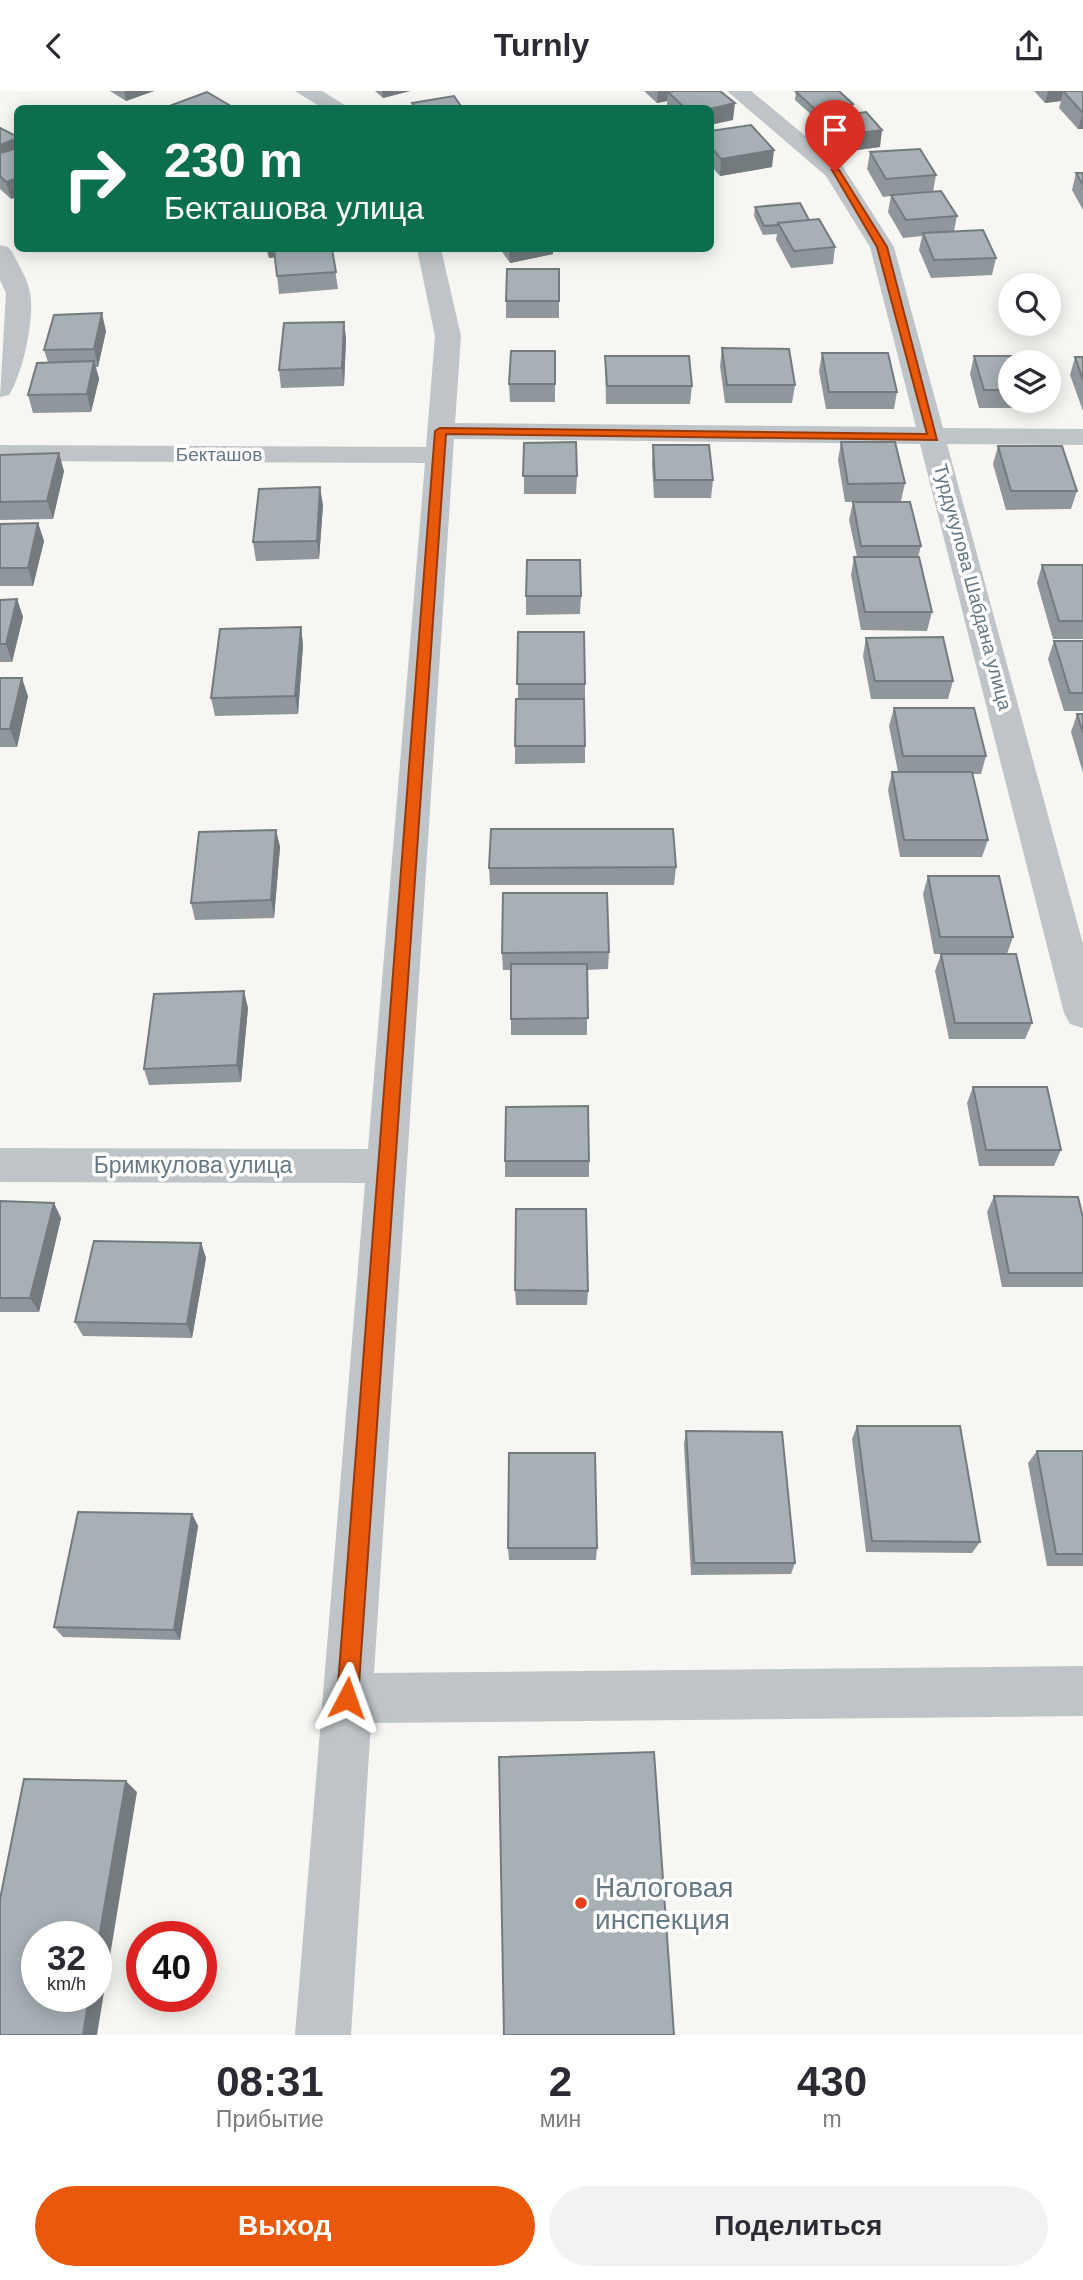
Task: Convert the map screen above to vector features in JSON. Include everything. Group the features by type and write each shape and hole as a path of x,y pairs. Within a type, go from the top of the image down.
{"street":[{"path":"306,91 333,105"},
{"name":"Турдукулова Шабдана улица","path":"738,91 835,172 882,247 1083,1013"},
{"path":"0,252 18,293 15,351 0,389"},
{"path":"323,2035 448,336 430,252"},
{"name":"Бекташов","path":"0,453 440,443 1083,437"},
{"name":"Бримкулова улица","path":"0,1165 386,1166"},
{"path":"347,1698 1083,1691"}],"building":[{"path":"720,91 735,103 714,108 714,105 682,105 668,92"},
{"path":"839,91 853,104 817,111 796,92"},
{"path":"1063,91 1083,91 1083,113"},
{"path":"207,92 229,105 172,105"},
{"path":"454,96 460,105 413,105 412,103"},
{"path":"866,112 882,130 837,136 822,118"},
{"path":"751,125 774,150 721,159 714,151 714,130"},
{"path":"0,128 14,135 14,140 0,145"},
{"path":"14,149 14,179 6,182 0,176 0,153"},
{"path":"920,149 936,175 886,179 870,152"},
{"path":"1076,173 1083,173 1083,185"},
{"path":"941,191 957,216 906,220 891,195"},
{"path":"800,203 809,220 778,225 764,226 755,207"},
{"path":"819,219 835,247 794,251 778,223"},
{"path":"983,230 996,258 934,260 923,233"},
{"path":"274,252 333,252 336,272 277,276"},
{"path":"507,269 559,269 559,301 506,301"},
{"path":"102,313 94,349 44,350 54,315"},
{"path":"344,322 342,368 279,370 284,323"},
{"path":"722,348 789,349 795,385 727,385"},
{"path":"511,351 555,351 555,384 509,384"},
{"path":"822,353 888,353 897,392 829,392"},
{"path":"605,356 689,356 692,386 607,386"},
{"path":"974,356 998,356 998,390 984,390"},
{"path":"1075,357 1083,357 1083,380"},
{"path":"94,361 87,394 28,395 37,363"},
{"path":"576,442 577,476 523,476 524,443"},
{"path":"841,442 895,442 905,483 848,484"},
{"path":"653,445 709,445 713,480 655,480"},
{"path":"998,446 1062,446 1077,491 1011,491"},
{"path":"59,453 47,501 0,502 0,455"},
{"path":"320,487 317,541 253,542 259,489"},
{"path":"853,502 910,502 921,546 861,546"},
{"path":"38,523 28,568 0,568 0,524"},
{"path":"854,557 919,557 932,612 865,612"},
{"path":"527,560 580,560 581,596 526,596"},
{"path":"1042,565 1083,565 1083,621 1059,621"},
{"path":"17,599 6,644 0,644 0,600"},
{"path":"301,627 295,696 211,698 220,629"},
{"path":"518,632 584,632 585,684 517,684"},
{"path":"943,637 953,681 875,681 866,638"},
{"path":"1054,641 1083,641 1083,693 1070,693"},
{"path":"0,678 22,678 10,729 0,729"},
{"path":"516,699 584,699 585,746 515,746"},
{"path":"894,708 974,708 986,756 903,756"},
{"path":"1077,714 1083,714 1083,733"},
{"path":"892,772 972,772 988,840 904,840"},
{"path":"491,829 673,829 676,867 489,868"},
{"path":"276,830 271,900 191,903 199,832"},
{"path":"928,876 999,876 1013,937 940,937"},
{"path":"503,893 607,893 609,952 502,953"},
{"path":"941,954 1016,954 1032,1023 955,1023"},
{"path":"511,964 587,964 588,1018 511,1019"},
{"path":"244,991 237,1065 144,1069 154,994"},
{"path":"973,1087 1047,1087 1061,1150 986,1150"},
{"path":"588,1106 589,1161 505,1161 506,1107"},
{"path":"994,1196 1078,1197 1083,1218 1083,1273 1009,1273"},
{"path":"0,1201 54,1203 30,1298 0,1298"},
{"path":"516,1209 586,1209 588,1291 515,1290"},
{"path":"94,1241 201,1243 187,1324 75,1322"},
{"path":"857,1426 960,1426 980,1542 872,1541"},
{"path":"686,1431 782,1432 795,1563 694,1563"},
{"path":"1037,1451 1083,1451 1083,1554 1056,1554"},
{"path":"509,1453 595,1453 597,1548 508,1548"},
{"path":"78,1512 192,1514 174,1630 54,1627"},
{"name":"Налоговая инспекция","path":"654,1752 674,2035 504,2035 499,1757"},
{"path":"24,1779 126,1781 102,1921 21,1921 21,2012 87,2012 83,2035 0,2035 0,1899"}],"place":[{"name":"Налоговая инспекция","path":"581,1903"}],"route":[{"path":"347,1698 440,431 933,438 882,247 835,172"}]}
